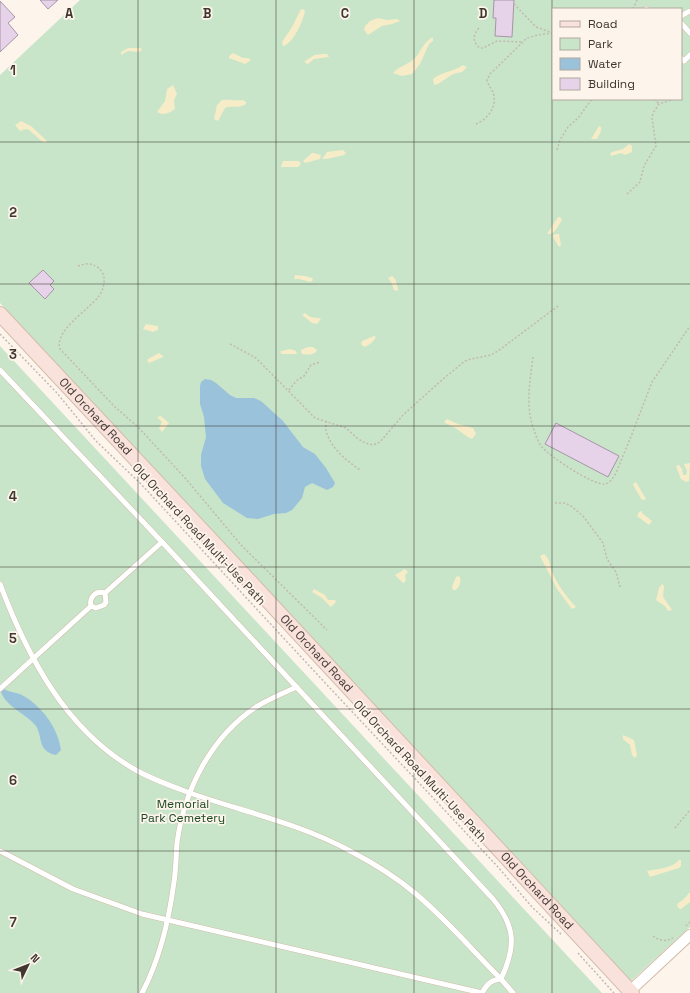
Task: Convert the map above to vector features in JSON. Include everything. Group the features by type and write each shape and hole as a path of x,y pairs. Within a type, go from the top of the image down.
{"main road":[{"name":"Old Orchard Road","path":"0,314 631,992"}],"street":[{"path":"631,992 687,931"}],"lane":[{"path":"682,24 690,33"},
{"path":"682,59 684,61 690,55"},
{"path":"0,370 3,376 162,542 501,909 507,920 512,943 508,964 501,979"},
{"path":"105,593 162,542"},
{"path":"0,584 19,630 33,658 65,708 96,742 135,770 189,792 324,837 375,865 417,895 501,979 513,993"},
{"path":"0,689 91,606 94,594 99,592 105,593"},
{"path":"91,606 96,608 104,605 106,602 105,593"},
{"path":"142,993 156,960 168,920 174,882 177,843 189,792 203,765 227,732 256,707 273,697 297,687"},
{"path":"0,851 73,889 142,914 482,993 490,982 501,979"}],"path":[{"path":"514,4 536,27 552,33"},
{"path":"479,28 474,36 474,40 475,44 480,48 498,41 523,42"},
{"path":"476,124 485,120 494,103 494,98 488,84 488,77 527,38 552,33"},
{"path":"557,150 560,140 568,127 578,118 591,100"},
{"path":"655,100 659,104"},
{"path":"627,194 640,182 644,166 656,146 652,118 653,113 659,104 671,100"},
{"path":"78,266 90,264 101,270 105,276 104,284 99,296 66,330 59,341 60,349 115,407 138,427 186,478 241,545 327,630"},
{"path":"230,344 256,358 289,390 314,418 346,428 365,443 377,444 384,439 403,415 456,368 471,359 486,357 498,351 558,306"},
{"path":"533,357 528,409 541,445 551,456 570,468 589,479 604,484 613,479 616,474 652,382 690,326"},
{"name":"Old Orchard Road Multi-Use Path","path":"0,334 57,393 96,441 140,483 498,867 532,907 566,938"},
{"path":"289,390 296,381 304,376 311,365 320,362"},
{"path":"326,421 326,434 334,446 346,460 360,470"},
{"path":"555,503 565,503 583,516 602,543 610,564 616,572 620,587"},
{"path":"674,828 690,810"},
{"path":"687,931 690,922"},
{"path":"653,936 660,941 664,941 675,936"},
{"path":"577,951 614,993"}],"green space":[{"path":"80,0 690,0 690,927 631,981 0,303 0,75"},
{"name":"Memorial Park Cemetery","path":"0,346 602,993 0,993"}],"sand":[{"path":"301,9 305,10 303,20 291,41 283,46 282,42"},
{"path":"378,18 387,20 397,19 400,21 382,26 368,35 364,30 365,26 370,21"},
{"path":"431,38 433,38 433,41 429,44 420,64 412,74 402,76 393,73 415,58"},
{"path":"128,48 141,48 142,50 139,52 128,51 121,55 121,52"},
{"path":"233,53 251,60 245,64 229,58 229,56"},
{"path":"327,54 329,57 314,59 308,64 304,62 314,55"},
{"path":"463,65 467,67 462,72 453,74 434,85 433,79 437,76"},
{"path":"173,85 177,94 174,100 175,109 166,114 157,112 165,101 167,89"},
{"path":"222,100 243,100 246,104 225,108 218,121 214,119 217,105"},
{"path":"21,121 31,126 47,142 44,143 29,130 26,129 20,131 15,125"},
{"path":"599,126 601,127 601,130 597,139 591,139"},
{"path":"629,144 632,146 632,152 625,155 621,153 611,156 610,154 612,152 623,149"},
{"path":"343,150 346,153 344,155 322,159 327,152"},
{"path":"312,153 321,155 320,159 305,163 303,161"},
{"path":"283,161 299,161 301,164 298,167 281,167"},
{"path":"558,217 562,220 558,227 554,232 547,234"},
{"path":"555,234 559,234 561,245 559,247 553,237"},
{"path":"295,275 305,276 312,278 313,280 311,282 294,279"},
{"path":"392,276 396,281 398,291 394,290 388,278"},
{"path":"305,313 312,317 321,319 317,324 312,323 302,315"},
{"path":"146,324 158,326 158,330 153,332 143,329"},
{"path":"374,336 376,337 375,339 368,345 364,347 361,344 362,341"},
{"path":"308,347 313,347 317,350 315,353 302,354 301,350"},
{"path":"290,349 296,351 297,354 282,354 280,352 281,351"},
{"path":"159,353 163,357 149,363 147,360 148,359"},
{"path":"161,416 169,423 162,432 159,428 162,422 157,417"},
{"path":"447,419 473,428 476,434 472,439 470,438 455,427 444,422"},
{"path":"690,463 689,481 686,482 681,479 676,466 679,465 682,469 683,475 686,475 687,470 684,464"},
{"path":"636,482 646,499 641,499 633,484"},
{"path":"642,511 642,513 652,521 649,525 637,516 639,512"},
{"path":"544,554 550,563 551,569 558,584 576,607 572,609 557,589 540,556"},
{"path":"404,569 408,572 405,575 406,581 403,583 395,575"},
{"path":"456,577 460,577 460,584 457,589 453,590 452,587"},
{"path":"662,584 664,586 663,597 672,610 668,611 665,606 656,600 659,588"},
{"path":"314,589 325,595 328,600 335,600 336,602 331,607 322,598 312,592"},
{"path":"623,735 634,740 637,755 635,758 632,755 630,745 623,739"},
{"path":"681,860 681,866 679,868 650,877 647,871 673,865"},
{"path":"689,893 690,902 681,909 678,908 677,904"}],"water":[{"path":"205,379 216,383 236,398 254,398 261,401 283,421 303,447 315,454 335,483 333,487 327,490 312,483 305,487 302,498 292,510 286,513 274,514 258,519 247,518 223,503 205,479 201,466 201,455 206,437 204,417 200,404 200,386 201,382"},
{"path":"0,685 7,691 22,695 36,705 48,718 53,726 61,750 56,755 50,753 43,747 36,726 8,703 1,692"}],"building":[{"path":"40,0 58,0 48,9"},
{"path":"494,0 514,0 512,37 495,36 496,18 493,18"},
{"path":"0,1 15,17 8,23 18,35 0,52"},
{"path":"43,270 54,281 50,285 54,289 45,299 29,283"},
{"path":"556,423 619,456 608,477 545,444"}]}
